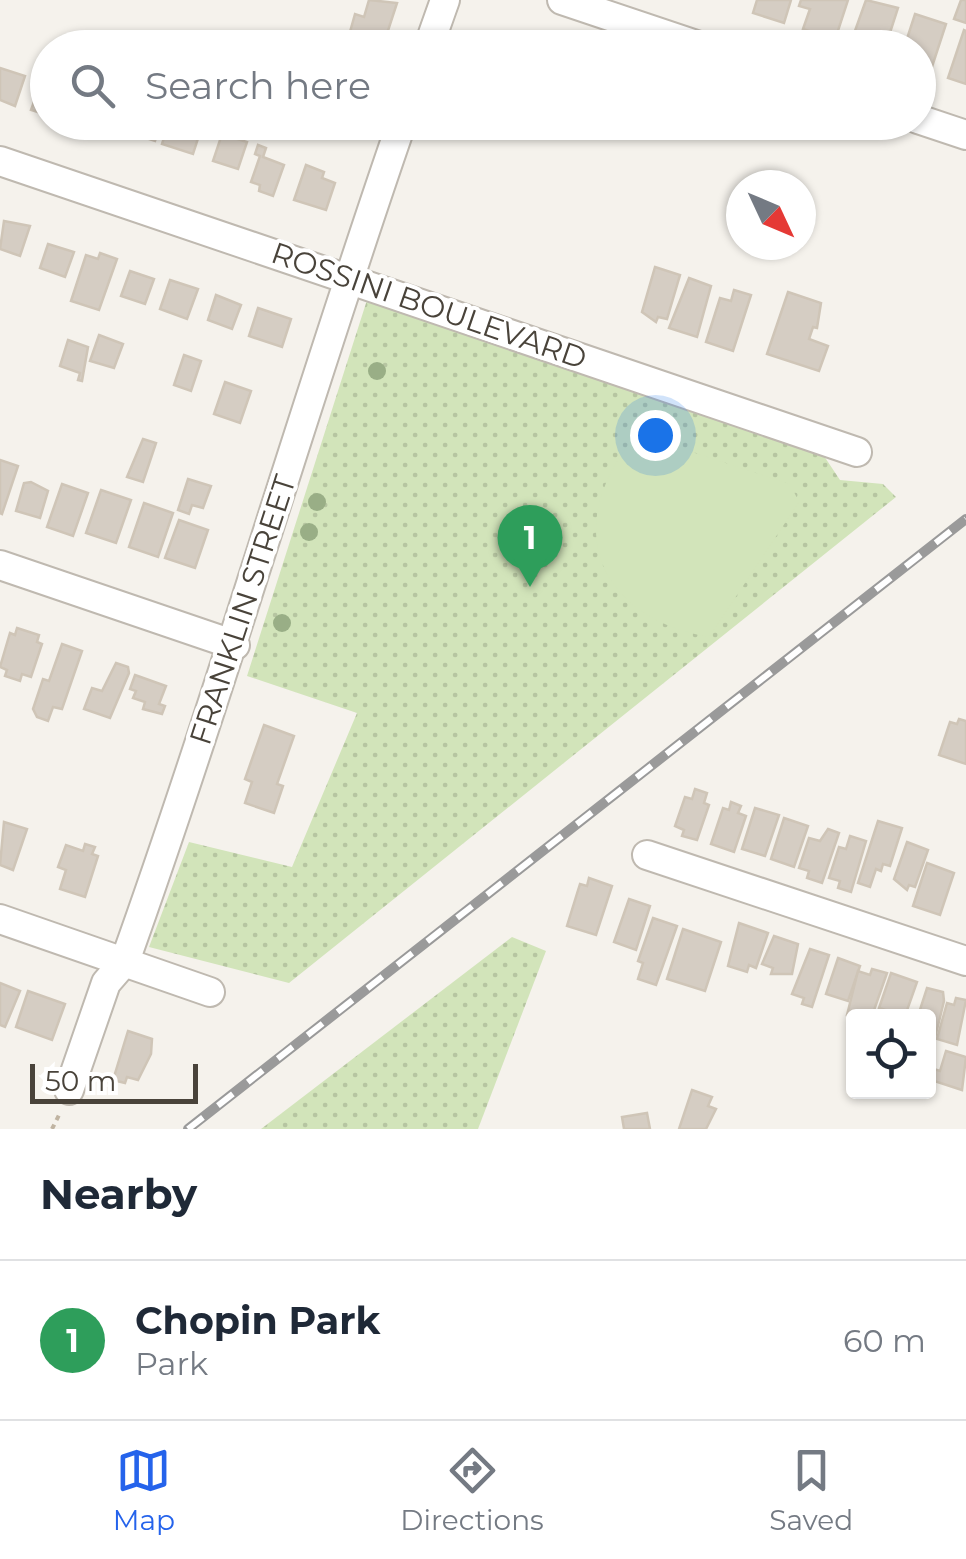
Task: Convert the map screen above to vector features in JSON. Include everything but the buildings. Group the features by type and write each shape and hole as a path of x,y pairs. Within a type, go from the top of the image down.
{"street":[{"path":"434,30 445,0"},
{"path":"562,0 651,30"},
{"path":"936,125 966,134"},
{"name":"FRANKLIN STREET","path":"69,1090 106,983 125,962 235,645 348,278 396,140"},
{"name":"ROSSINI BOULEVARD","path":"0,161 857,452"},
{"path":"0,565 235,645"},
{"path":"648,856 966,961"},
{"path":"0,919 210,992"}],"green space":[{"path":"367,300 824,456 840,480 883,484 896,497 289,983 149,947 189,842 292,867 357,713 247,676"},
{"path":"637,434 790,484 799,502 709,637 670,626 639,609 616,587 601,561 596,532 600,500 614,467"},
{"path":"512,937 546,951 478,1129 261,1129"}],"railway":[{"path":"188,1129 966,519"}],"place":[{"name":"Chopin Park","path":"530,587"}]}
